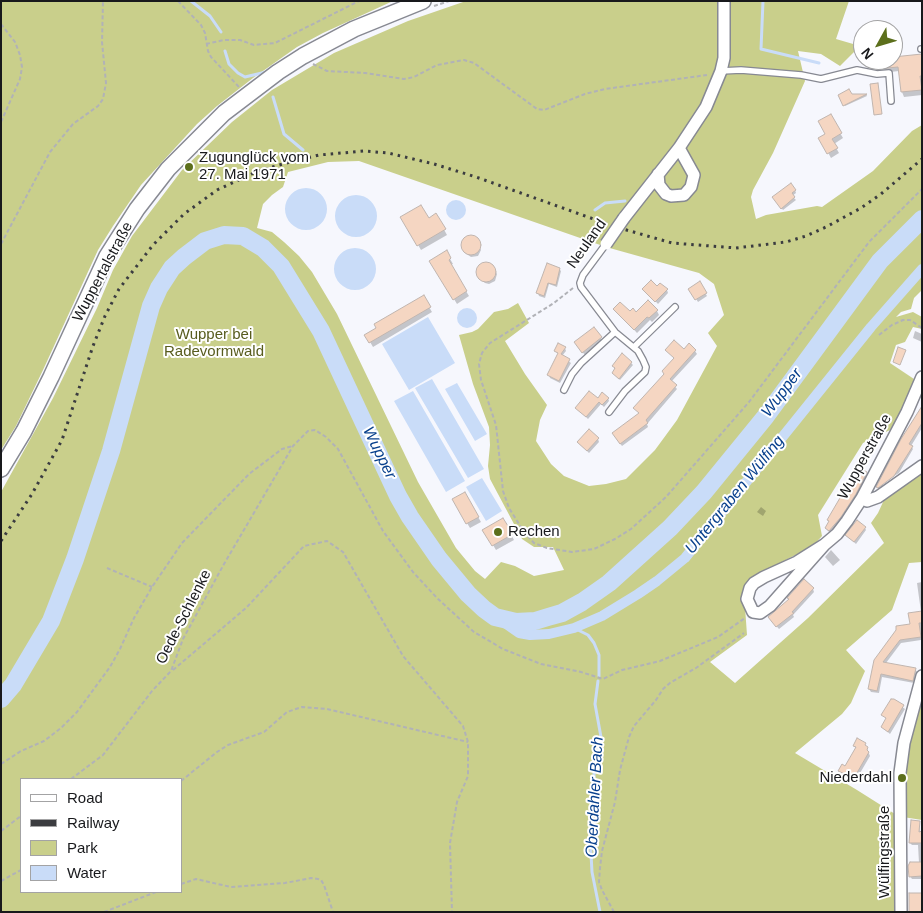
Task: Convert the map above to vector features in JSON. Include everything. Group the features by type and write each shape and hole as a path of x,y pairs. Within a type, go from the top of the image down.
{"main road":[{"name":"Wuppertalstraße","path":"1,469 24,431 51,377 107,256 149,192 185,150 224,113 278,72 320,47 371,22 428,4"}],"street":[{"name":"Neuland","path":"606,244 679,148 706,107 721,71 724,58 724,1"},
{"path":"658,174 659,185 666,194 671,196 684,195 691,187 694,175 679,148"},
{"name":"Wupperstraße","path":"824,545 797,562 764,576 754,583 750,588 747,599 753,612 760,613 770,606 824,545 840,530 862,498 907,412 922,377"},
{"path":"862,498 867,501 878,498 922,466"},
{"name":"Wülfingstraße","path":"901,912 900,773 905,735 922,676"}],"lane":[{"path":"721,71 741,70 801,75 821,79 857,70 877,74 888,73 891,101"},
{"name":"Neuland","path":"606,244 582,276 580,283 585,294 615,332 634,347 644,360 645,371 622,395 610,412"},
{"path":"634,347 675,307"},
{"path":"564,390 572,374 596,348 615,332"}],"path":[{"path":"1,244 50,152 73,124 92,111 103,99 106,83 102,42 103,1"},
{"path":"178,1 205,33 206,44 211,57 246,95"},
{"path":"206,44 224,40 240,40 254,45 274,43 359,1"},
{"path":"428,4 449,1"},
{"path":"1,24 14,42 20,55 22,67 20,79 1,122"},
{"path":"316,58 309,62 328,70 365,72 404,79 414,77 437,65 458,60 469,61 537,109 544,110 585,94 605,89 705,76 721,71"},
{"path":"580,283 554,303 490,344 482,353 479,364 481,380 496,425 502,483 506,501 513,516 529,538 538,545 554,550 579,552 605,545 631,529 666,497 749,402 869,242 922,189"},
{"path":"878,335 903,320 910,320 922,328"},
{"path":"1,764 20,751 44,741 77,712 110,667 134,618 152,587 182,544 249,474 282,450 293,446 308,431 316,430 338,449 383,531 424,584 474,632 503,648 541,664 581,672 599,679 606,678 622,670 660,661 718,637 753,612"},
{"name":"Oede-Schlenke","path":"72,778 103,755 152,692 171,671 183,640 224,564 293,446"},
{"path":"171,671 246,608 304,546 327,541 343,552 403,656 463,726 468,742 468,776 457,802 450,843 452,912"},
{"path":"107,568 152,587"},
{"path":"614,912 599,882 600,868 620,770 634,726 663,689 744,633"},
{"path":"182,780 216,752 228,745 264,732 287,712 302,707 326,709 468,742"},
{"path":"1,831 20,817"},
{"path":"1,881 20,871"},
{"path":"182,884 196,879 231,888 285,883 311,878 318,879 324,885 333,912"},
{"path":"104,912 153,893"}],"green space":[{"path":"1,1 393,1 297,47 253,78 197,124 141,185 98,250 16,426 1,450"},
{"name":"Wupper bei Radevormwald","path":"466,1 849,1 836,39 853,44 853,53 840,66 821,54 798,51 805,81 751,197 756,219 766,215 817,206 822,207 873,171 912,131 922,125 922,290 914,298 911,309 901,312 896,317 913,312 922,317 922,329 913,327 905,342 896,345 890,363 914,379 903,407 890,430 863,443 818,515 822,536 813,546 766,570 745,607 747,635 710,662 735,683 808,618 884,543 871,523 878,513 889,489 922,466 922,562 909,563 892,610 846,650 865,671 851,703 842,714 795,753 895,814 898,912 1,912 1,492 53,398 97,308 113,270 132,236 182,170 232,122 272,90 334,53 408,21","holes":["359,161 606,247 699,273 714,284 724,315 708,333 717,346 677,420 655,450 626,479 589,486 564,476 551,464 536,441 540,420 547,405 505,341 529,323 518,303 508,309 494,312 478,329 459,335 473,384 489,427 488,466 490,479 522,539 534,547 553,547 564,570 534,576 515,566 501,562 485,579 475,571 456,548 418,482 337,314 312,272 299,256 272,232 257,228 263,204 283,187 288,172 328,162"]},
{"path":"918,703 922,704 922,820 903,817 903,773"}],"water":[{"path":"310,188 318,191 324,197 327,209 324,221 318,227 302,230 294,227 288,221 285,205 288,197 294,191"},
{"path":"360,195 368,198 374,204 377,216 374,228 368,234 352,237 344,234 338,228 335,212 338,204 344,198"},
{"path":"456,200 463,203 466,210 463,217 456,220 449,217 446,210 449,203"},
{"path":"359,248 367,251 373,257 376,269 373,281 367,287 351,290 343,287 337,281 334,265 337,257 343,251"},
{"path":"467,308 474,311 477,318 474,325 467,328 460,325 457,318 460,311"},
{"path":"428,317 455,363 409,390 382,344"},
{"path":"432,379 484,469 468,478 415,388"},
{"path":"457,383 487,434 475,441 445,389"},
{"path":"413,391 465,481 446,492 394,401"},
{"path":"482,478 502,511 486,521 466,487"}],"building":[{"path":"922,54 922,76 920,76 922,90 901,92 898,70 903,70 903,56"},
{"path":"878,83 882,114 874,115 870,84"},
{"path":"849,89 852,94 867,94 843,106 838,95"},
{"path":"831,114 842,133 832,139 838,148 827,154 818,138 825,134 818,121"},
{"path":"791,183 796,190 792,193 795,197 781,209 772,197"},
{"path":"421,205 429,218 436,213 446,229 417,246 400,217"},
{"path":"471,235 478,238 481,245 478,252 471,255 464,252 461,245 464,238"},
{"path":"447,250 451,258 449,260 467,291 453,300 429,261"},
{"path":"486,262 493,265 496,272 493,279 486,282 479,279 476,272 479,265"},
{"path":"547,263 560,268 556,285 548,283 544,296 536,293"},
{"path":"651,280 657,286 660,283 668,289 655,302 642,289"},
{"path":"700,281 707,293 695,300 688,289"},
{"path":"424,295 431,307 369,343 364,335 376,328 374,324"},
{"path":"648,300 658,310 649,318 647,317 634,330 613,309 620,302 630,311 633,308 636,312"},
{"path":"594,327 602,337 582,353 574,342"},
{"path":"674,340 684,349 689,343 696,350 670,379 677,385 646,420 648,423 620,444 612,433 639,413 633,408 664,374 662,371 674,358 665,350"},
{"path":"558,343 566,347 561,354 570,359 559,381 547,375 558,353 554,351"},
{"path":"898,347 906,350 900,365 893,362"},
{"path":"622,353 632,362 619,379 612,373 615,368 612,366"},
{"path":"589,391 598,398 602,392 609,398 602,405 599,402 586,417 575,408"},
{"path":"922,406 922,423 909,444 913,446 894,476 878,488 876,487 901,439"},
{"path":"589,429 599,438 587,451 577,442"},
{"path":"859,468 867,472 856,494 829,531 825,528 829,521 827,520"},
{"path":"465,492 479,517 466,524 452,499"},
{"name":"Rechen","path":"503,518 513,534 492,546 482,530"},
{"path":"857,520 866,527 854,542 845,535"},
{"path":"804,579 814,588 792,612 794,613 776,627 768,617 789,599 787,598"},
{"path":"922,611 922,623 919,623 921,637 900,640 883,662 916,668 913,681 881,674 877,691 868,689 874,660 896,630 896,626 910,624 908,613"},
{"path":"891,699 904,705 888,732 881,727 886,718 881,715"},
{"path":"857,738 866,743 865,745 868,747 867,750 869,752 854,778 838,771 842,764 845,766 856,747 853,746"},
{"path":"911,820 920,821 919,832 922,831 922,843 909,843"},
{"path":"910,862 922,862 922,876 909,877 908,866"},
{"path":"909,893 922,893 922,912 909,912"}],"waterway":[{"path":"191,1 210,16 221,32"},
{"path":"763,1 761,49 819,63"},
{"path":"225,51 229,64 245,77 266,72"},
{"path":"273,97 284,134 303,150"},
{"path":"595,210 605,203 625,201"},
{"name":"Wupper","path":"1,699 13,685 51,621 75,559 111,451 151,306 159,288 172,268 205,241 224,235 243,236 263,248 281,266 321,331 398,496 410,517 439,559 468,594 495,617 516,622 535,621 562,613 582,602 609,583 670,528 704,492 766,416 880,261 922,219"},
{"name":"Wupper","path":"243,236 244,230"},
{"name":"Untergraben Wülfing","path":"499,619 519,633 530,635 549,634 574,628 602,616 638,594 685,558 871,327 922,269"},
{"name":"Oberdahler Bach","path":"574,628 588,635 594,643 599,655 599,676"},
{"name":"Oberdahler Bach","path":"598,681 595,704 601,737 594,773 595,796 590,836 592,872 600,912"}],"railway":[{"path":"1,541 32,494 62,440 93,346 105,316 119,289 153,245 184,214 217,190 258,171 319,155 364,151 388,153 476,177 616,227 672,243 736,248 786,242 826,227 861,208 881,194 922,159"}],"place":[{"name":"Zugunglück vom 27. Mai 1971","path":"189,167"},
{"name":"Rechen","path":"498,532"},
{"name":"Niederdahl","path":"902,778"}]}
